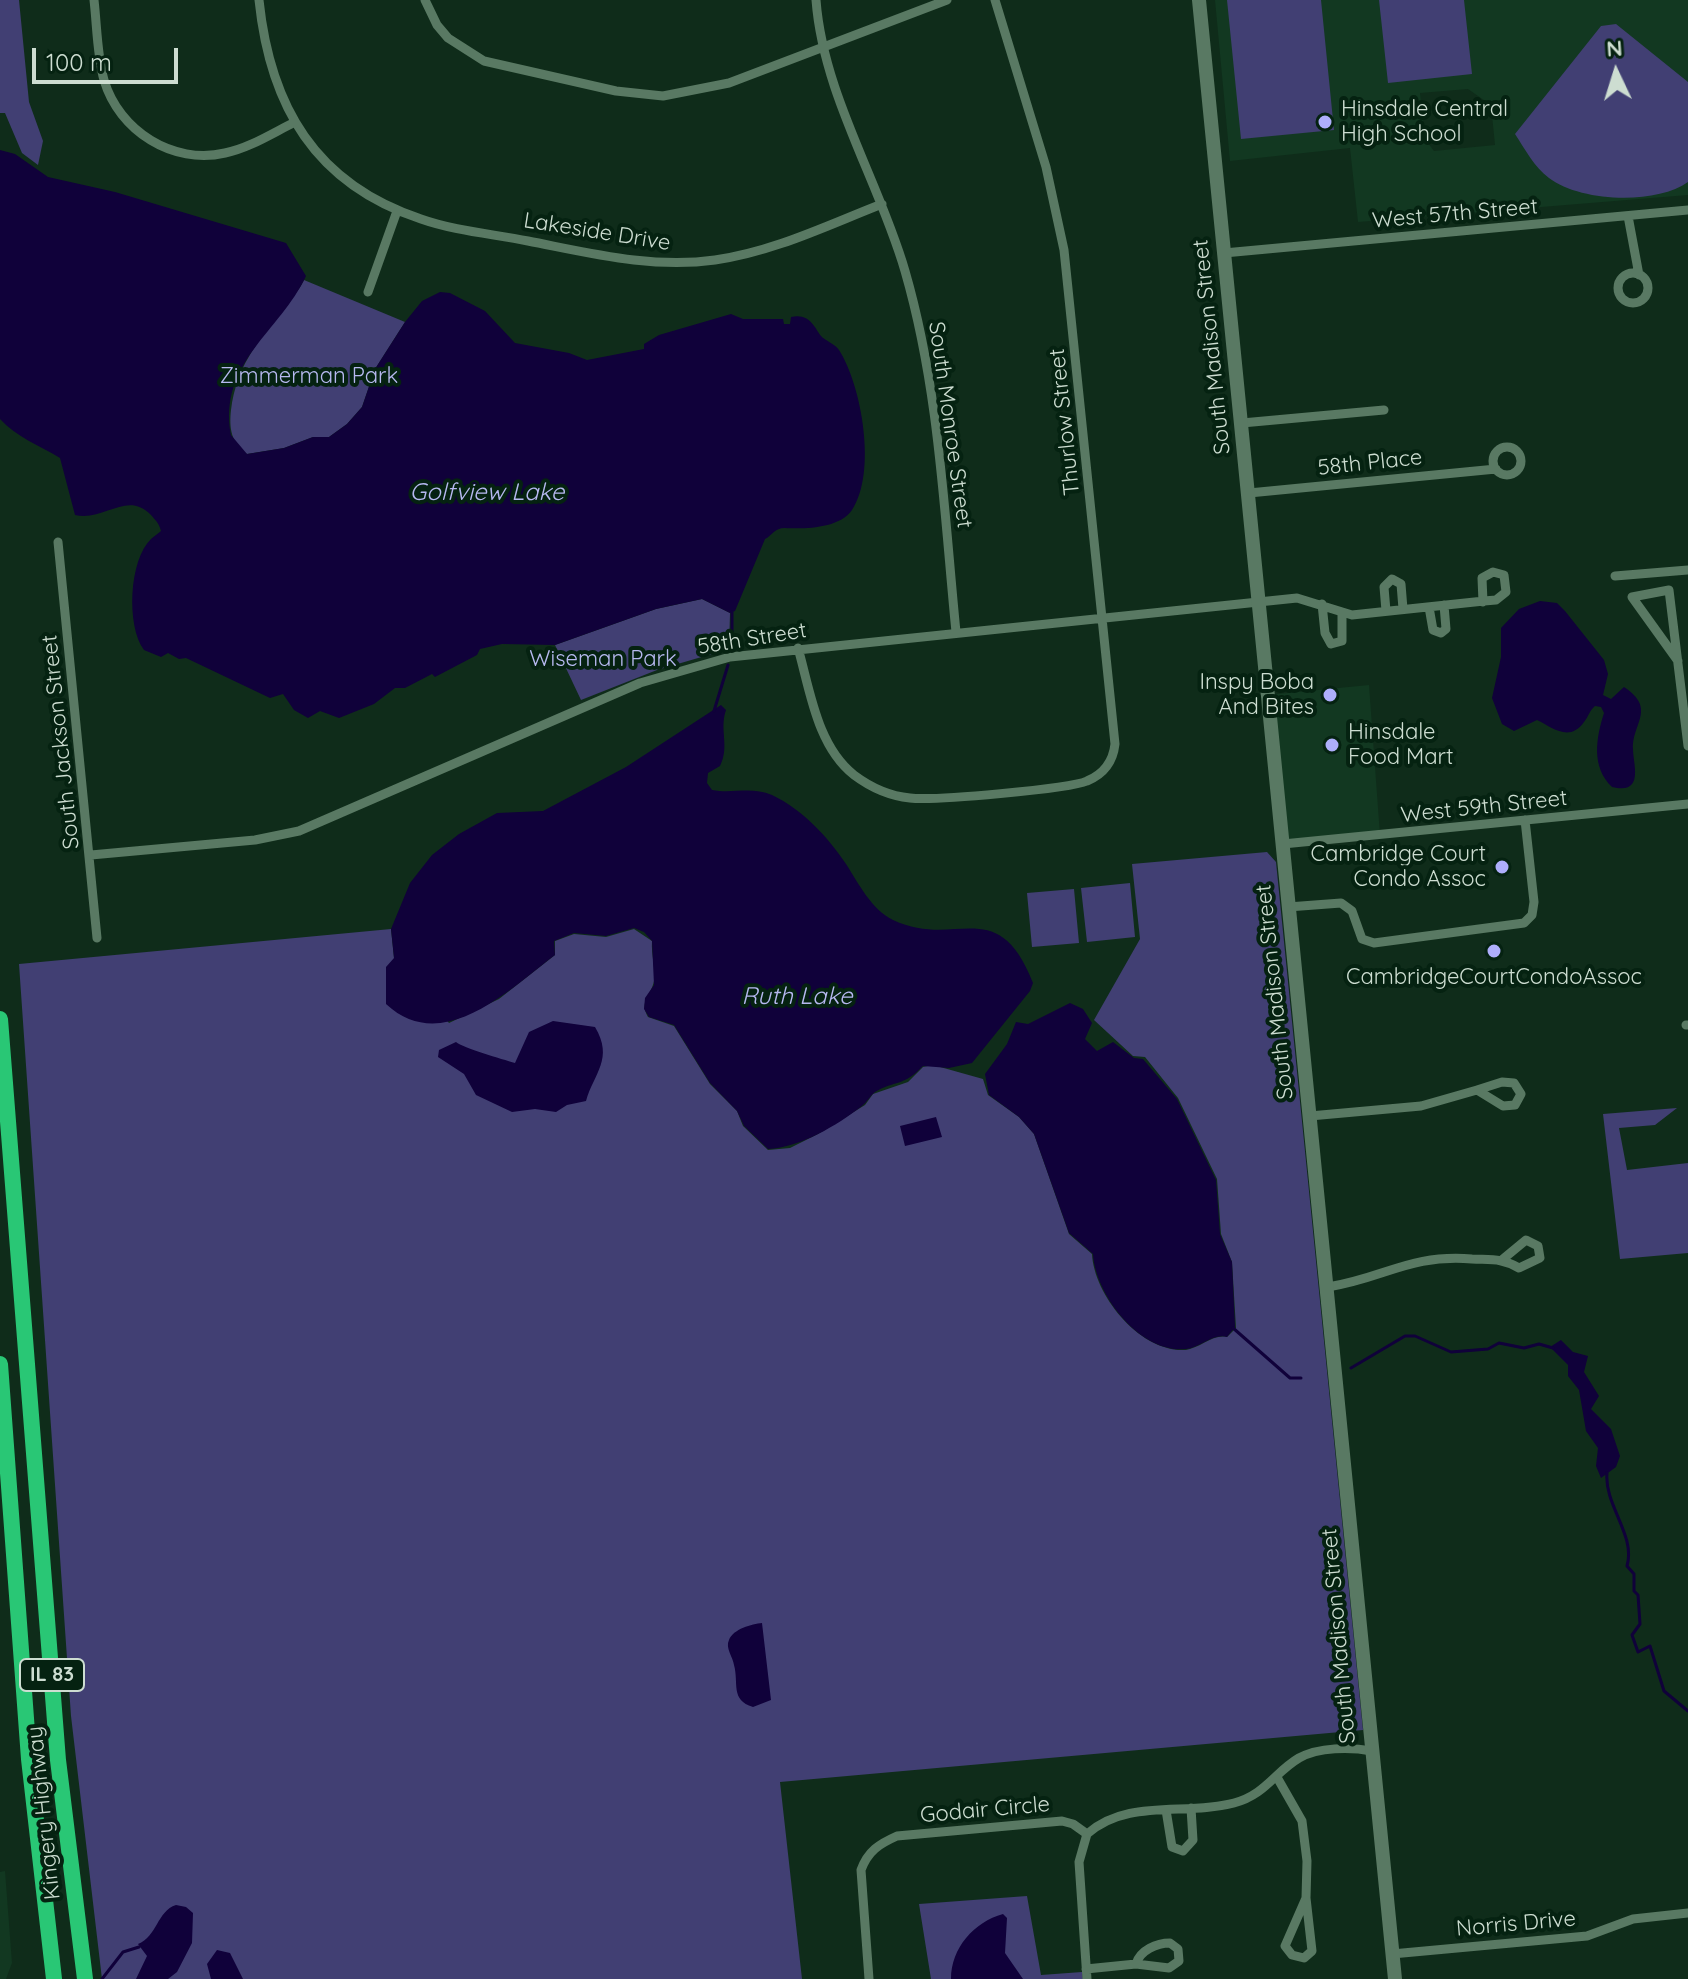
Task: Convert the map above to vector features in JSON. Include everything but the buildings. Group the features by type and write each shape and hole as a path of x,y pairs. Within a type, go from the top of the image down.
{"highway":[{"name":"Kingery Highway","path":"0,1019 57,1744 85,1979"},
{"name":"Kingery Highway","path":"0,1364 29,1759 54,1979"}],"street":[{"path":"94,0 103,77 114,103 134,130 176,152 224,154 293,123"},
{"name":"Lakeside Drive","path":"259,0 268,61 293,123 336,174 397,211 433,223 637,261 679,263 753,252 882,204"},
{"path":"425,0 442,32 478,58 616,91 663,96 715,88 947,0"},
{"name":"South Monroe Street","path":"816,0 822,48 882,204 914,301 928,371 956,632"},
{"name":"Thurlow Street","path":"798,648 822,730 835,753 853,774 878,789 902,797 933,798 1088,781 1106,769 1113,755 1115,744 1103,618 1064,250 1046,167 995,0"},
{"name":"South Madison Street","path":"1199,0 1395,1979"},
{"name":"West 57th Street","path":"1224,253 1688,210"},
{"path":"368,292 397,211"},
{"path":"1628,216 1639,275"},
{"path":"1242,423 1384,410"},
{"name":"58th Place","path":"1249,493 1496,469"},
{"name":"South Jackson Street","path":"58,542 97,938"},
{"path":"1615,576 1688,570"},
{"path":"1386,611 1384,587 1392,579 1401,584 1403,609"},
{"path":"1678,661 1632,597 1669,590 1678,661 1688,746"},
{"name":"58th Street","path":"91,855 255,840 299,831 640,683 730,657 1297,598 1342,612"},
{"path":"1322,604 1325,633 1331,644 1342,641 1342,612 1483,602"},
{"path":"1429,607 1433,630 1441,633 1446,629 1444,605"},
{"name":"West 59th Street","path":"1283,844 1688,804"},
{"path":"1288,907 1341,903 1352,911 1362,939 1374,943 1524,923 1532,915 1534,902 1525,820"},
{"path":"1310,1116 1421,1106 1477,1090"},
{"path":"1328,1287 1364,1280 1404,1263 1429,1258 1503,1259"},
{"path":"1136,1964 1087,1974 1079,1862 1087,1834 1115,1815 1235,1803 1278,1779 1308,1754 1358,1748 1372,1751"},
{"path":"1278,1779 1302,1821 1312,1951 1304,1958 1292,1955 1285,1946 1306,1898"},
{"path":"1166,1810 1172,1847 1183,1851 1193,1840 1191,1808"},
{"name":"Godair Circle","path":"869,1979 861,1870 866,1857 879,1844 897,1836 1062,1821 1073,1824 1087,1834"},
{"name":"Norris Drive","path":"1392,1954 1587,1936 1633,1919 1688,1913"}],"shaded area":[{"name":"Hinsdale Central High School","path":"1215,0 1688,0 1688,195 1358,222 1350,148 1230,161","holes":["1468,89 1491,105 1495,145 1434,151 1425,139 1420,93"]},
{"path":"1369,685 1380,835 1283,844 1267,695"},
{"path":"5,1871 12,1963 6,1979 0,1979 0,1872"}],"green space":[{"path":"0,0 19,0 29,102 43,141 38,165 22,153 5,113 0,113"},
{"path":"1227,0 1321,0 1334,130 1241,139"},
{"path":"1379,0 1464,0 1472,74 1388,83"},
{"path":"1616,24 1688,82 1688,182 1674,189 1618,198 1579,192 1549,178 1539,169 1515,134 1601,26"},
{"name":"Zimmerman Park","path":"304,280 405,322 375,369 362,407 347,424 329,437 313,437 284,448 247,454 237,445 231,429 231,410 238,380 256,346"},
{"name":"Wiseman Park","path":"702,599 730,613 729,649 657,670 581,700 555,645 656,609"},
{"path":"1267,852 1276,862 1363,1730 780,1782 802,1979 102,1979 71,1716 19,964 391,929 394,958 449,1023 499,999 555,955 555,941 574,934 606,937 634,929 652,941 654,976 645,1003 648,1017 674,1026 710,1084 737,1111 743,1126 768,1150 790,1148 818,1134 865,1105 873,1094 908,1082 923,1067 933,1065 983,1079 988,1095 1019,1117 1034,1134 1069,1234 1092,1254 1101,1287 1110,1303 1137,1332 1152,1342 1186,1350 1217,1337 1227,1337 1236,1328 1232,1262 1221,1234 1217,1179 1178,1098 1145,1057 1133,1056 1094,1020 1140,939 1132,864"},
{"path":"1130,883 1135,937 1087,942 1081,888"},
{"path":"1074,889 1079,943 1032,947 1027,893"},
{"path":"1677,1108 1655,1125 1619,1128 1627,1170 1688,1163 1688,1253 1620,1259 1603,1114"},
{"path":"1027,1896 1041,1975 1082,1972 1083,1979 931,1979 919,1904"}],"water":[{"name":"Golfview Lake","path":"0,150 15,154 48,177 115,192 286,243 306,276 295,296 242,367 229,410 231,435 247,454 284,448 313,437 329,437 347,424 362,407 375,369 405,322 422,301 440,292 450,293 485,311 515,343 569,353 587,360 644,349 644,344 659,335 731,314 743,319 783,319 784,324 790,324 791,317 803,317 822,338 839,350 854,385 864,430 864,474 860,494 852,510 839,521 811,528 781,528 765,539 735,611 730,613 702,599 656,609 555,645 502,644 480,649 477,655 435,677 432,674 405,688 395,688 374,704 339,718 320,711 308,718 294,710 283,694 270,698 186,658 179,659 168,653 161,657 144,650 134,625 132,593 138,562 151,539 161,531 158,524 142,508 133,505 86,516 75,515 60,458 20,436 0,419"},
{"path":"1540,601 1557,603 1604,660 1608,674 1603,695 1611,699 1624,687 1639,702 1641,709 1633,749 1635,777 1629,787 1612,787 1601,771 1597,752 1604,713 1601,707 1595,706 1572,732 1560,732 1537,720 1514,731 1502,724 1492,698 1501,657 1501,628 1519,609"},
{"name":"Ruth Lake","path":"721,705 726,710 724,752 720,766 708,773 707,783 712,790 764,792 794,808 831,844 872,903 893,920 916,928 989,931 1005,939 1019,955 1033,983 1030,991 972,1063 949,1068 923,1066 904,1080 875,1092 852,1114 830,1128 793,1144 768,1149 744,1126 737,1111 710,1083 674,1025 649,1017 644,1009 645,998 654,985 652,941 644,932 634,928 606,936 574,933 554,941 555,955 517,985 496,1000 452,1021 429,1023 407,1018 386,1004 386,967 394,958 391,929 410,883 432,855 459,834 497,813 543,811 626,767"},
{"path":"1070,1003 1083,1009 1092,1023 1085,1039 1097,1051 1113,1042 1134,1058 1143,1059 1177,1099 1216,1180 1220,1234 1232,1262 1235,1327 1227,1337 1217,1337 1186,1349 1169,1348 1152,1342 1123,1318 1102,1286 1093,1254 1069,1233 1034,1134 1019,1117 989,1095 985,1074 1007,1044 1016,1022 1028,1024"},
{"path":"553,1021 595,1027 603,1048 601,1066 586,1101 567,1105 556,1112 535,1109 512,1112 476,1095 464,1074 438,1057 439,1050 456,1042 515,1063 529,1032"},
{"path":"936,1117 942,1137 905,1146 900,1126"},
{"path":"1561,1340 1573,1352 1588,1356 1584,1372 1599,1396 1591,1409 1611,1429 1620,1456 1616,1467 1601,1478 1596,1466 1598,1448 1586,1431 1579,1390 1568,1376 1568,1365 1550,1347"},
{"path":"762,1623 771,1700 753,1707 738,1695 728,1643 739,1630"},
{"path":"176,1905 186,1907 193,1913 192,1943 177,1972 168,1979 136,1979 147,1956 138,1944"},
{"path":"1003,1914 1007,1918 1005,1953 1023,1979 951,1979 955,1957 966,1938 983,1923"},
{"path":"217,1950 230,1953 243,1979 211,1979 207,1964"}],"waterway":[{"path":"732,612 732,648"},
{"path":"714,711 728,665"},
{"path":"1233,1328 1290,1378 1301,1378"},
{"path":"1351,1368 1405,1336 1415,1336 1451,1352 1488,1349 1499,1343 1524,1348 1539,1344 1553,1348"},
{"path":"1607,1473 1610,1497 1627,1543 1627,1566 1634,1574 1634,1591 1638,1595 1640,1624 1632,1635 1638,1652 1650,1646 1664,1691 1688,1711"},
{"path":"102,1979 123,1952 139,1947"}],"place":[{"name":"Hinsdale Central High School","path":"1325,122"},
{"name":"Inspy Boba And Bites","path":"1330,695"},
{"name":"Hinsdale Food Mart","path":"1332,745"},
{"name":"Cambridge Court Condo Assoc","path":"1502,867"},
{"name":"CambridgeCourtCondoAssoc","path":"1494,951"}]}
